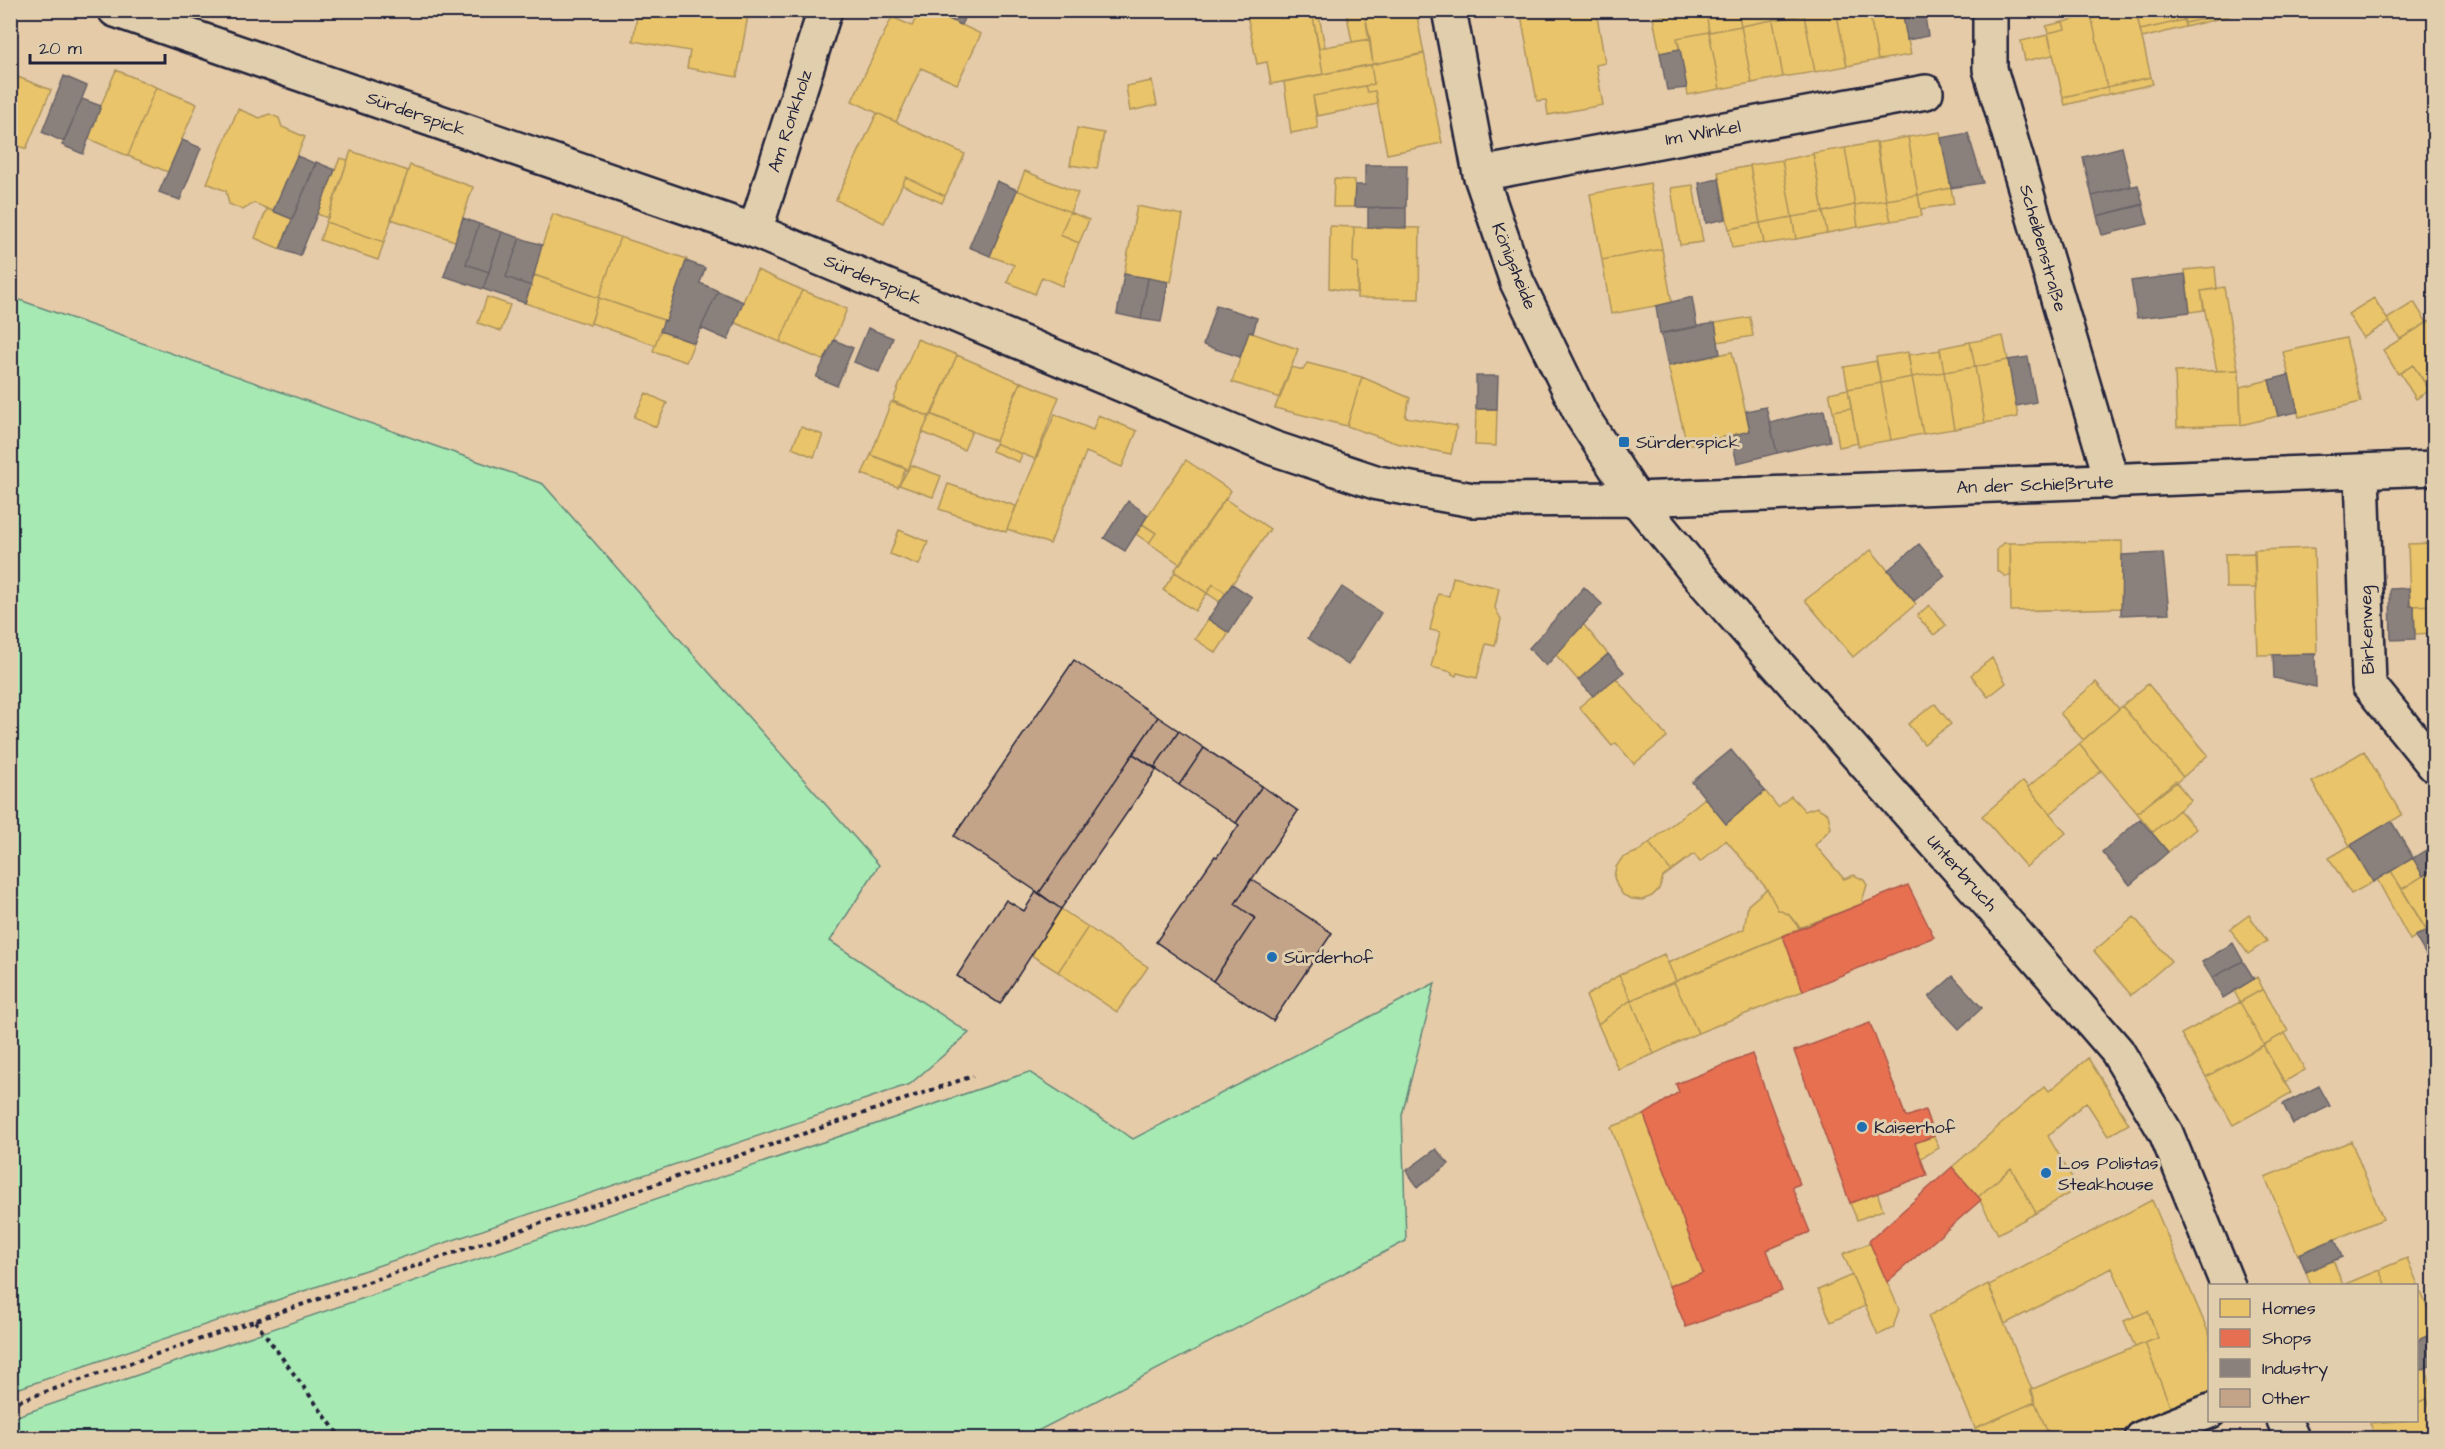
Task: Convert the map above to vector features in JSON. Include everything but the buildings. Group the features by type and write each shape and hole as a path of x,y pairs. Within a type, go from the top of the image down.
{"street":[{"name":"Sürderspick","path":"115,10 755,231 1273,448 1378,483 1473,500 1636,499"},
{"name":"Am Ronkholz","path":"755,231 825,10"},
{"name":"Königsheide","path":"1449,10 1480,174 1517,282 1582,416 1636,499"},
{"name":"Scheibenstraße","path":"1990,10 1990,69 2112,482"},
{"name":"Im Winkel","path":"1480,174 1926,92"},
{"name":"An der Schießrute","path":"1636,499 2362,473 2434,468"},
{"name":"Birkenweg","path":"2362,473 2369,685 2434,765"},
{"name":"Unterbruch","path":"1636,499 1700,578 2117,1051 2166,1133 2227,1284"},
{"path":"2142,1438 2208,1412"},
{"path":"2285,1422 2292,1438"}],"path":[{"path":"10,1404 973,1076"},
{"path":"255,1321 340,1438"}],"green space":[{"path":"11,297 543,484 879,865 830,941 969,1033 910,1084 11,1391"},
{"path":"1435,983 1402,1115 1406,1241 1024,1438 11,1438 11,1418 1029,1072 1133,1139"}],"place":[{"name":"Sürderspick","path":"1624,442"},
{"name":"Sürderhof","path":"1272,957"},
{"name":"Kaiserhof","path":"1862,1127"},
{"name":"Los Polistas Steakhouse","path":"2046,1173"}]}
